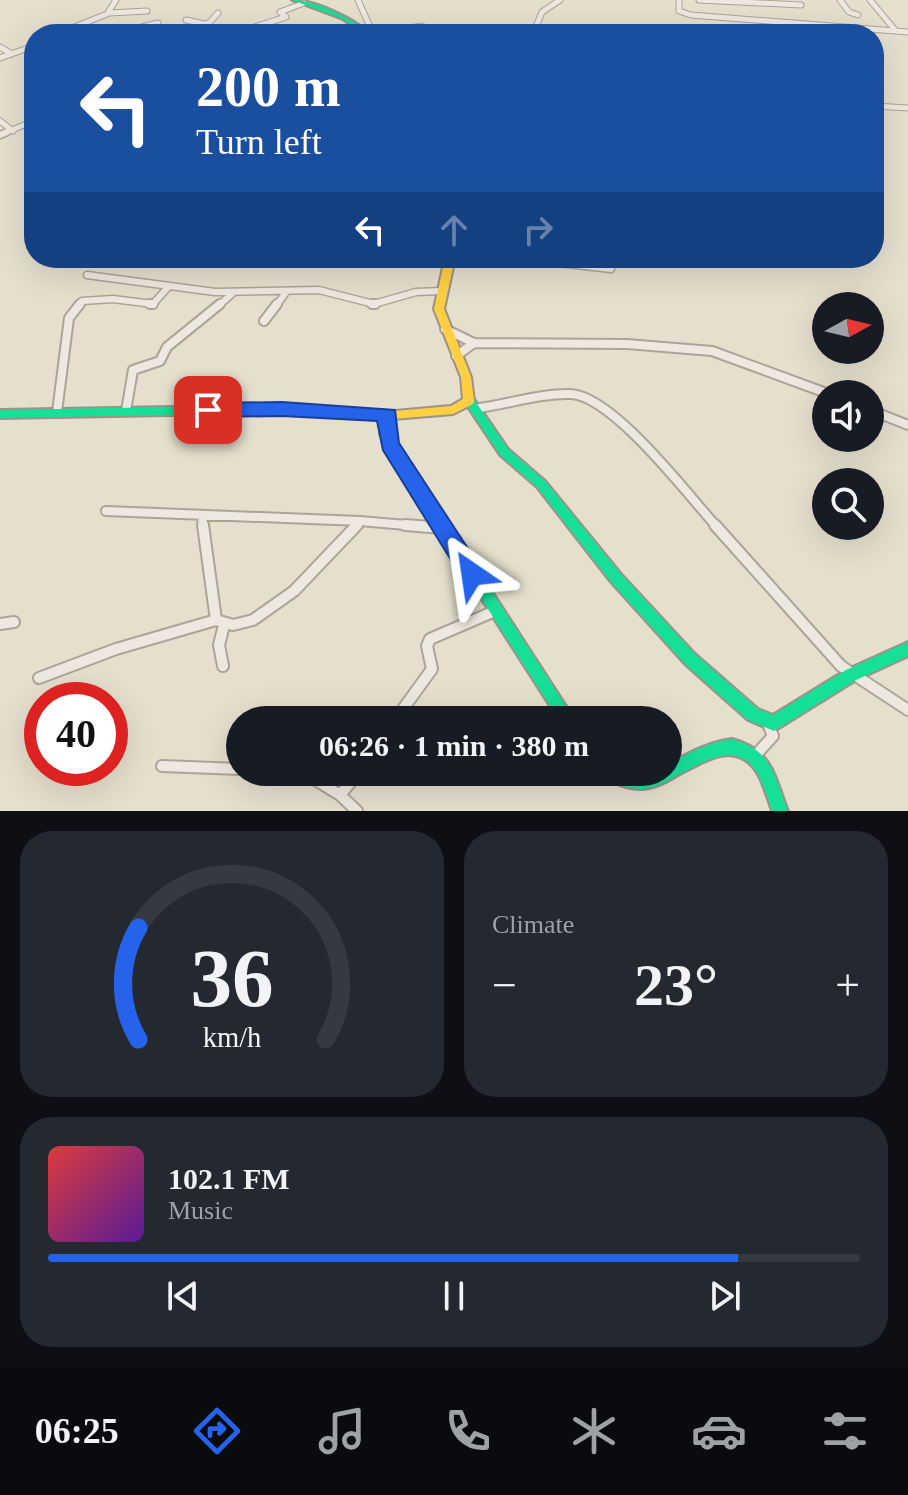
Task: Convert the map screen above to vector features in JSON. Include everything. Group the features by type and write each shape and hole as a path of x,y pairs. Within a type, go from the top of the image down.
{"street":[{"path":"109,13 116,0"},
{"path":"358,0 369,24"},
{"path":"537,24 542,12 560,0"},
{"path":"679,0 678,9 684,14 817,24"},
{"path":"699,0 801,5"},
{"path":"840,0 849,12 858,15"},
{"path":"870,0 895,30"},
{"path":"265,24 286,16 280,12 300,2 354,24"},
{"path":"783,2 791,22"},
{"path":"82,24 109,13 147,11"},
{"path":"186,20 205,24 218,13"},
{"path":"884,29 908,32"},
{"path":"0,47 12,54"},
{"path":"0,58 24,50"},
{"path":"884,107 908,108"},
{"path":"0,121 13,131"},
{"path":"0,135 24,126"},
{"path":"447,268 439,309 474,405 505,453 521,471 541,484 707,680 748,713 768,724 851,675 908,649"},
{"path":"602,268 611,269"},
{"path":"87,275 233,292 319,290 374,304 416,292 441,291"},
{"path":"57,412 69,318 80,303 113,299 153,304 169,286"},
{"path":"264,321 287,291"},
{"path":"126,411 133,370 160,361 167,347 233,292"},
{"path":"444,328 474,343 528,341 702,349 729,355 812,387"},
{"path":"456,356 474,343"},
{"path":"0,414 282,409 388,415 430,414 474,405 580,394 630,430 746,564 851,675 908,710"},
{"path":"388,415 385,423 390,444 559,706"},
{"path":"884,416 908,425"},
{"path":"106,511 360,521 443,528"},
{"path":"202,515 206,563 220,623 219,645 223,666"},
{"path":"39,678 116,649 275,609 360,521"},
{"path":"405,706 432,669 427,646 430,639 495,611"},
{"path":"0,624 14,622"},
{"path":"754,757 773,736 768,724"},
{"path":"682,775 727,748 737,748 754,757 780,811"},
{"path":"162,766 226,768"},
{"path":"325,786 357,811"},
{"path":"340,795 347,786"},
{"path":"626,786 640,792 655,791 663,786"}],"traffic: fast":[{"path":"295,0 354,24"},
{"path":"469,401 504,452 541,484 616,578 690,659 753,715 774,723 851,675 908,649"},
{"path":"0,414 282,409 388,415"},
{"path":"482,588 559,706"},
{"path":"682,765 718,748 745,750 757,760 768,778 780,811"}],"traffic: slow":[{"path":"448,268 439,309 466,377 469,401 453,410 388,415 386,434 395,454 482,588"}],"route":[{"path":"208,410 356,411 388,415 386,434 395,454 472,574"}]}
